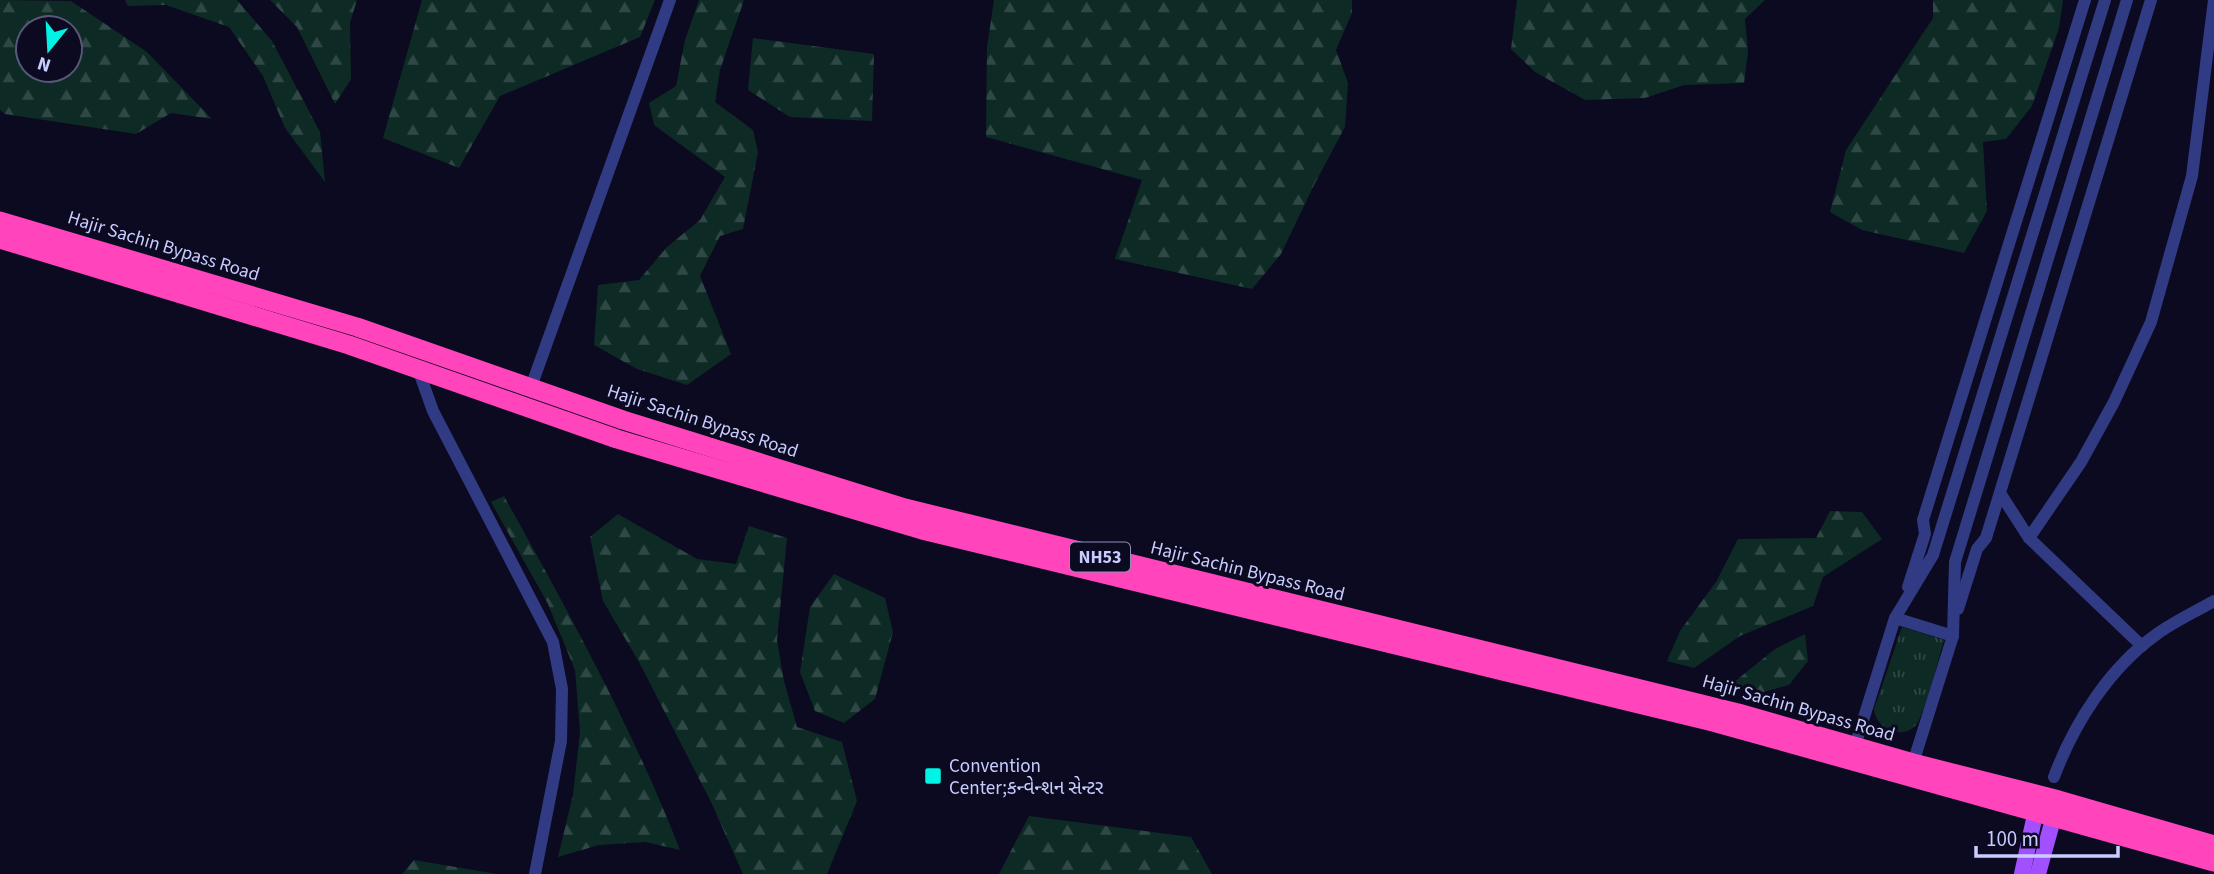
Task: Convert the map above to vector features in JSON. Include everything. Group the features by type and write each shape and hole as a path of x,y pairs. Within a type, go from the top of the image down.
{"highway":[{"name":"Hajir Sachin Bypass Road","path":"0,221 357,327 623,420 905,508 1738,713 2047,805 2214,845"},
{"name":"NH53","path":"0,239 336,341 617,439 922,530 2047,805 2214,862"}],"main road":[{"path":"2022,874 2047,805"},
{"path":"2038,874 2047,805"}],"street":[{"path":"531,387 670,0"},
{"path":"1855,746 1925,534 1923,520 2085,0"},
{"path":"1898,612 1933,555 2105,0"},
{"path":"1953,630 1955,562 2127,0"},
{"path":"1913,763 1977,549 1986,538 2151,0"},
{"path":"2029,538 2081,461 2114,402 2151,322 2192,176 2211,54 2214,1"},
{"path":"418,369 433,411 553,642 562,689 561,741 535,874"},
{"path":"2000,493 2029,538 2142,646"},
{"path":"2047,805 2054,777 2083,718 2116,669 2158,634 2214,601"},
{"path":"1898,612 1953,630"}],"green space":[{"path":"0,0 71,1 147,52 212,119 171,113 136,134 5,114 0,110"},
{"path":"125,0 237,0 272,41 320,132 325,182 285,128 263,76 229,27 166,5 128,6"},
{"path":"270,0 357,0 350,23 351,79 335,104 297,27"},
{"path":"422,0 655,0 640,37 500,96 459,168 383,138"},
{"path":"699,0 744,0 720,70 715,102 753,130 758,152 743,229 720,236 700,276 731,354 687,385 637,369 594,345 598,285 639,280 667,247 700,220 725,177 654,125 649,103 676,86 685,40"},
{"path":"994,0 1352,0 1352,13 1336,50 1348,83 1345,127 1281,254 1252,289 1115,259 1142,180 986,137 987,47"},
{"path":"1517,0 1765,0 1745,19 1748,52 1744,83 1684,85 1645,98 1585,100 1535,72 1511,49"},
{"path":"1933,0 2063,0 2059,28 2032,106 2006,139 1983,142 1987,211 1964,253 1862,230 1830,212 1846,150 1933,18"},
{"path":"753,38 874,54 872,121 790,117 748,90"},
{"path":"504,496 620,714 680,850 645,842 599,845 558,857 573,795 580,731 575,670 548,604 491,502"},
{"path":"1830,511 1862,512 1882,539 1823,577 1813,606 1740,636 1694,668 1667,661 1680,631 1716,582 1738,539 1816,538"},
{"path":"618,514 697,559 736,564 749,526 787,538 777,640 784,681 797,727 842,742 857,801 827,874 743,874 711,802 639,662 603,601 590,537"},
{"path":"834,574 885,598 893,632 875,699 844,723 815,711 800,672 810,607"},
{"path":"1902,627 1944,640 1920,719 1910,730 1897,732 1879,722 1874,709"},
{"path":"1805,634 1808,661 1789,685 1760,693 1733,683 1775,649"},
{"path":"1029,816 1191,837 1212,874 999,874"},
{"path":"414,860 497,874 402,874"}],"place":[{"name":"Convention Center;કન્વેન્શન સેન્ટર","path":"933,776"}]}
